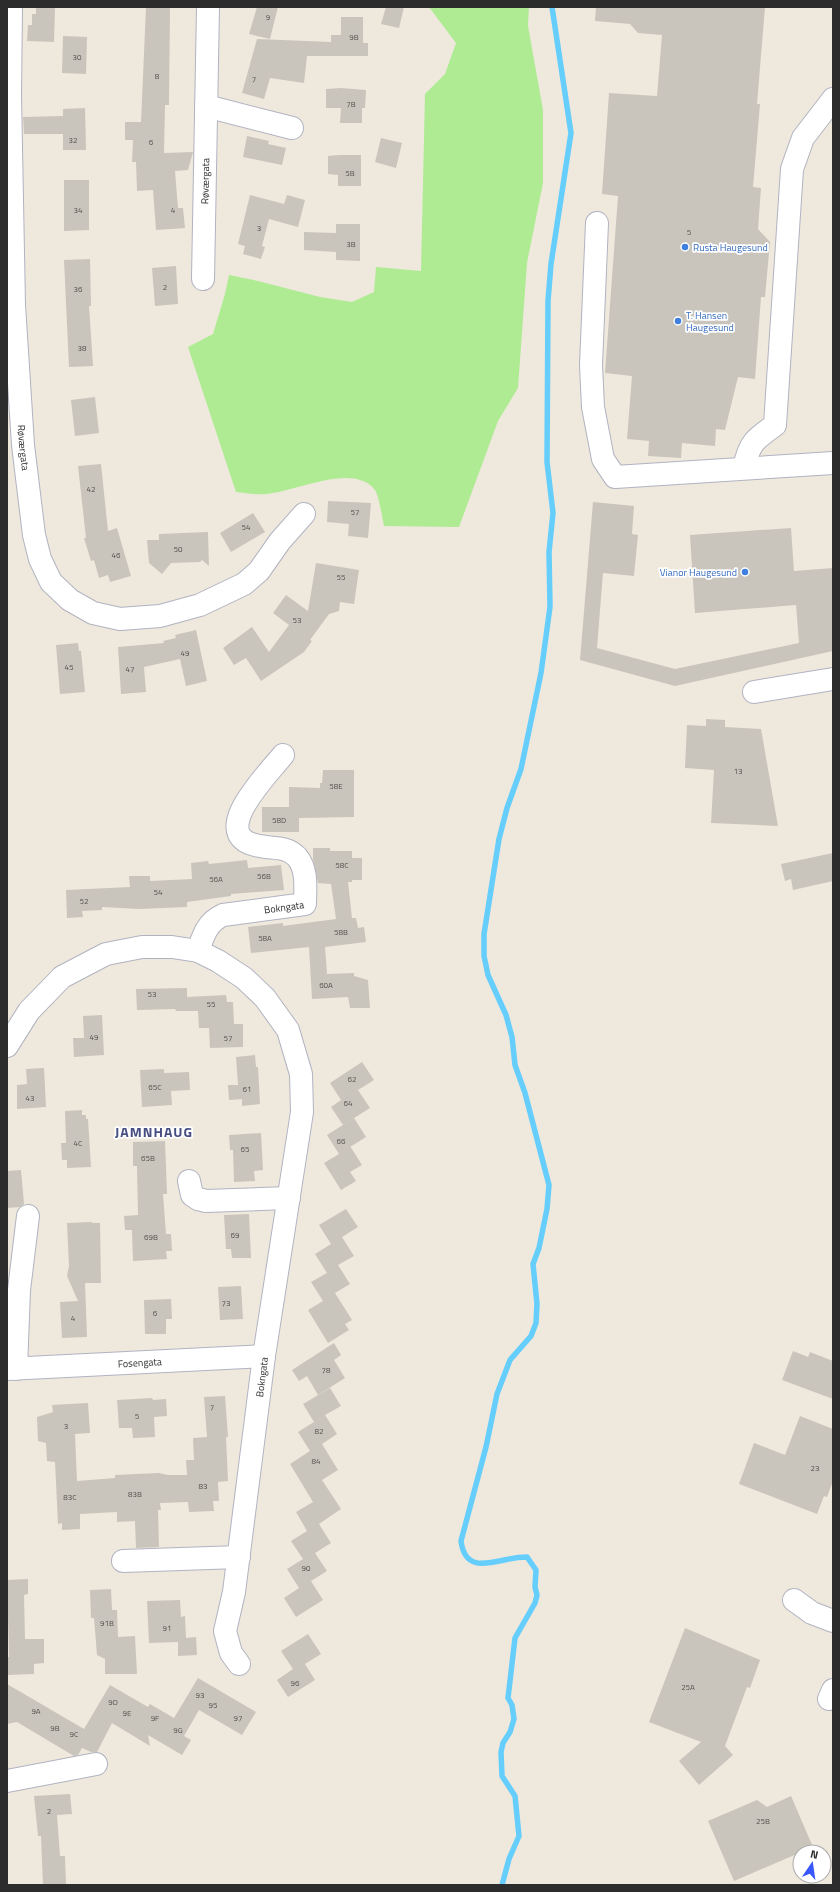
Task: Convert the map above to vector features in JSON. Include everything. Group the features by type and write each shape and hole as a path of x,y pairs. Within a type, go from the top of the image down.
{"street":[{"name":"Røværgata","path":"11,7 9,95 14,305 24,445 34,535 40,559 51,582 70,600 93,613 120,618 160,616 200,605 244,584 259,571 280,541 304,514"},
{"name":"Røværgata","path":"203,279 208,7"},
{"path":"744,468 747,455 755,439 776,425 792,169 803,138 833,99"},
{"path":"206,106 292,128"},
{"path":"597,223 592,366 593,407 604,459 615,477 833,463"},
{"path":"754,692 833,679"},
{"name":"Bokngata","path":"198,951 208,926 219,917 305,904 304,873 302,864 296,856 289,851 279,848 260,846 250,843 238,832 237,823 241,808 283,755"},
{"name":"Bokngata","path":"7,1046 29,1011 62,976 106,954 142,947 172,947 198,951 218,961 244,978 265,998 288,1030 301,1074 302,1112 264,1356 234,1592 225,1631 231,1653 239,1664"},
{"path":"189,1181 192,1195 198,1199 206,1201 289,1198"},
{"name":"Fosengata","path":"28,1216 11,1369 264,1356"},
{"path":"123,1561 238,1557"},
{"path":"794,1600 812,1613 833,1621"},
{"path":"7,1780 96,1764"}],"green space":[{"path":"429,7 529,7 528,26 543,110 543,183 527,263 518,388 498,421 459,527 384,526 375,490 365,482 353,479 339,478 266,494 236,492 188,347 213,334 229,275 320,297 352,302 374,292 376,267 421,271 425,94 445,74 456,43"}],"building":[{"path":"36,7 55,7 54,42 27,41 28,25 32,25 32,14 36,14"},
{"path":"146,7 170,7 169,105 165,105 164,153 193,152 188,170 175,171 178,208 183,208 185,228 156,230 153,190 137,191 136,162 132,162 133,140 125,140 125,122 141,122"},
{"path":"257,7 278,7 270,39 249,34"},
{"path":"386,7 404,7 399,28 381,24"},
{"path":"596,7 765,7 757,104 760,104 753,187 761,188 758,229 770,242 765,297 761,297 755,379 738,377 725,430 716,429 715,446 682,443 681,458 648,456 649,441 627,439 632,376 605,373 618,196 602,194 609,93 657,96 662,35 638,33 630,24 595,21"},
{"path":"341,17 363,17 363,43 368,43 368,56 307,56 304,83 270,78 264,99 242,93 257,39 331,42 331,35 341,35"},
{"path":"63,36 87,37 86,74 62,73"},
{"path":"341,88 366,90 365,108 362,108 362,123 340,123 341,108 326,108 326,89"},
{"path":"85,108 86,150 63,150 63,134 24,134 23,117 63,116 63,109"},
{"path":"247,136 269,141 268,144 286,148 282,165 243,157"},
{"path":"381,138 402,143 396,168 375,162"},
{"path":"361,155 361,186 338,186 338,175 328,174 328,156"},
{"path":"64,180 89,180 89,230 64,231"},
{"path":"250,195 284,204 287,195 305,200 298,227 269,219 262,246 265,247 261,259 243,254 245,246 238,244"},
{"path":"336,224 360,224 360,261 336,260 336,252 304,250 304,232 336,233"},
{"path":"90,259 91,306 89,306 93,366 69,367 64,260"},
{"path":"176,266 178,304 155,306 152,268"},
{"path":"95,397 99,433 75,436 71,400"},
{"path":"101,464 108,531 117,528 131,576 110,582 108,575 99,578 94,560 91,561 84,538 86,538 78,466"},
{"path":"328,501 371,503 368,538 348,536 349,524 327,522"},
{"path":"593,502 634,506 632,534 638,535 634,576 603,573 597,648 675,669 799,643 796,605 695,613 690,535 791,528 794,571 833,568 833,651 675,686 580,660"},
{"path":"253,513 265,532 231,552 220,533"},
{"path":"208,532 209,566 202,560 200,562 171,563 162,574 149,563 147,540 159,540 159,534"},
{"path":"316,563 359,570 354,604 340,602 339,611 329,614 310,640 312,641 304,652 261,681 246,658 234,665 223,648 252,627 269,652 289,625 273,613 286,595 308,611"},
{"path":"196,630 207,681 186,686 180,659 144,667 146,692 121,694 118,647 164,643 163,641 176,638 175,635"},
{"path":"78,643 79,651 81,651 85,692 60,694 56,645"},
{"path":"706,719 725,720 725,727 761,729 778,826 711,823 714,770 685,768 687,725 706,726"},
{"path":"323,770 354,770 354,817 299,818 299,832 262,832 262,807 289,807 289,787 320,788"},
{"path":"313,848 330,848 330,851 352,851 352,858 362,858 362,880 352,880 352,882 348,882 352,918 356,918 358,928 364,927 366,942 325,947 327,974 354,973 354,976 368,980 370,1008 350,1008 348,997 312,999 309,947 251,953 248,927 283,923 283,926 336,919 331,884 318,883 313,859"},
{"path":"833,853 833,881 793,890 791,879 785,881 781,864"},
{"path":"247,860 248,868 281,865 284,890 231,894 231,896 187,902 187,907 139,909 102,907 102,910 82,911 83,917 67,918 66,890 130,887 129,876 150,876 150,881 192,879 191,863 208,861 209,864"},
{"path":"187,988 187,997 226,995 227,1002 233,1002 234,1024 243,1024 243,1047 210,1048 209,1028 199,1028 198,1011 176,1011 175,1009 137,1010 136,989"},
{"path":"102,1015 104,1055 74,1057 73,1038 84,1038 83,1016"},
{"path":"255,1055 256,1067 258,1067 260,1104 242,1106 242,1099 229,1100 228,1085 238,1085 236,1057"},
{"path":"362,1062 374,1080 358,1090 370,1108 343,1125 331,1107 341,1100 330,1083"},
{"path":"44,1068 46,1107 17,1109 17,1085 27,1084 26,1069"},
{"path":"164,1069 164,1073 189,1072 190,1090 171,1091 172,1105 142,1107 140,1070"},
{"path":"82,1110 82,1115 86,1115 86,1119 88,1119 91,1167 67,1168 67,1160 62,1160 61,1143 66,1143 65,1111"},
{"path":"354,1118 366,1137 350,1147 362,1165 350,1172 356,1181 341,1190 324,1163 339,1154 327,1135"},
{"path":"261,1133 263,1170 254,1171 255,1181 234,1182 233,1150 230,1150 229,1135"},
{"path":"165,1141 167,1194 163,1194 166,1234 171,1234 172,1251 166,1251 167,1259 133,1261 132,1230 125,1230 124,1216 138,1215 137,1166 133,1166 133,1142"},
{"path":"21,1170 24,1204 20,1207 7,1208 7,1171"},
{"path":"346,1209 358,1227 342,1237 354,1256 338,1265 350,1284 335,1293 352,1320 345,1324 349,1330 328,1343 308,1310 323,1301 311,1282 327,1273 315,1254 331,1244 319,1225"},
{"path":"249,1214 251,1258 232,1258 231,1249 226,1249 224,1215"},
{"path":"67,1223 100,1223 101,1283 85,1283 87,1337 62,1338 60,1302 78,1301 67,1276 69,1266"},
{"path":"241,1286 243,1319 220,1320 218,1287"},
{"path":"171,1299 172,1319 166,1319 166,1334 145,1334 144,1300"},
{"path":"334,1343 341,1355 334,1360 345,1378 318,1395 307,1376 299,1381 292,1370"},
{"path":"793,1351 808,1357 810,1352 833,1361 833,1399 782,1380"},
{"path":"330,1388 341,1406 325,1415 337,1434 322,1444 338,1470 322,1480 341,1509 319,1524 331,1543 315,1553 327,1571 311,1581 323,1600 296,1617 284,1598 299,1588 287,1569 303,1559 291,1541 307,1531 296,1512 313,1502 290,1464 310,1451 298,1432 314,1422 303,1404"},
{"path":"225,1396 228,1437 226,1437 228,1481 218,1482 219,1501 213,1501 214,1511 189,1512 188,1502 160,1503 161,1510 158,1510 159,1547 136,1548 135,1521 117,1522 117,1512 80,1514 80,1529 62,1530 62,1523 58,1524 55,1462 47,1461 46,1443 38,1441 37,1417 53,1412 52,1405 88,1403 90,1433 75,1434 77,1481 115,1478 115,1475 159,1473 168,1475 187,1475 186,1460 194,1460 193,1438 207,1437 204,1397"},
{"path":"152,1398 153,1400 166,1399 167,1416 154,1417 155,1437 133,1438 132,1428 119,1428 117,1400"},
{"path":"800,1416 833,1429 833,1481 827,1497 824,1496 817,1514 739,1484 754,1443 785,1455"},
{"path":"28,1579 28,1594 24,1595 25,1639 44,1639 44,1663 34,1664 34,1674 7,1675 7,1657 9,1657 7,1580"},
{"path":"111,1589 112,1610 117,1610 118,1637 135,1636 137,1674 105,1674 105,1659 97,1655 94,1618 91,1618 90,1590"},
{"path":"180,1600 181,1617 185,1616 186,1638 196,1637 197,1655 178,1656 178,1642 149,1643 147,1601"},
{"path":"685,1628 760,1660 750,1688 747,1687 725,1746 733,1755 699,1785 679,1761 701,1742 649,1722"},
{"path":"308,1634 321,1654 305,1664 315,1680 288,1697 277,1680 293,1669 281,1651"},
{"path":"198,1678 256,1712 242,1735 199,1710 184,1736 191,1740 182,1755 148,1735 150,1746 112,1723 97,1752 91,1752 82,1748 78,1755 74,1756 17,1722 7,1724 7,1684 84,1729 110,1685 148,1707 150,1704 174,1718"},
{"path":"70,1794 72,1814 57,1815 60,1856 65,1856 66,1885 43,1885 41,1836 38,1836 34,1796"},
{"path":"791,1796 812,1844 792,1844 792,1856 734,1881 708,1821 757,1800 767,1807"}],"waterway":[{"path":"502,1885 509,1859 519,1836 515,1796 502,1776 501,1752 503,1743 510,1732 514,1719 512,1705 508,1698 515,1638 535,1603 537,1595 535,1587 536,1570 527,1557 496,1562 477,1563 470,1560 464,1553 461,1541 486,1447 497,1394 510,1360 531,1336 536,1323 537,1304 533,1264 539,1248 547,1209 549,1185 525,1093 515,1065 512,1037 506,1015 488,975 484,956 484,934 499,839 507,808 521,769 541,673 550,607 549,552 553,513 547,462 548,301 551,264 571,133 552,7"}],"place":[{"name":"Rusta Haugesund","path":"685,247"},
{"name":"T. Hansen Haugesund","path":"678,321"},
{"name":"Vianor Haugesund","path":"745,572"}],"district":[{"name":"JAMNHAUG","path":"154,1131"}]}
